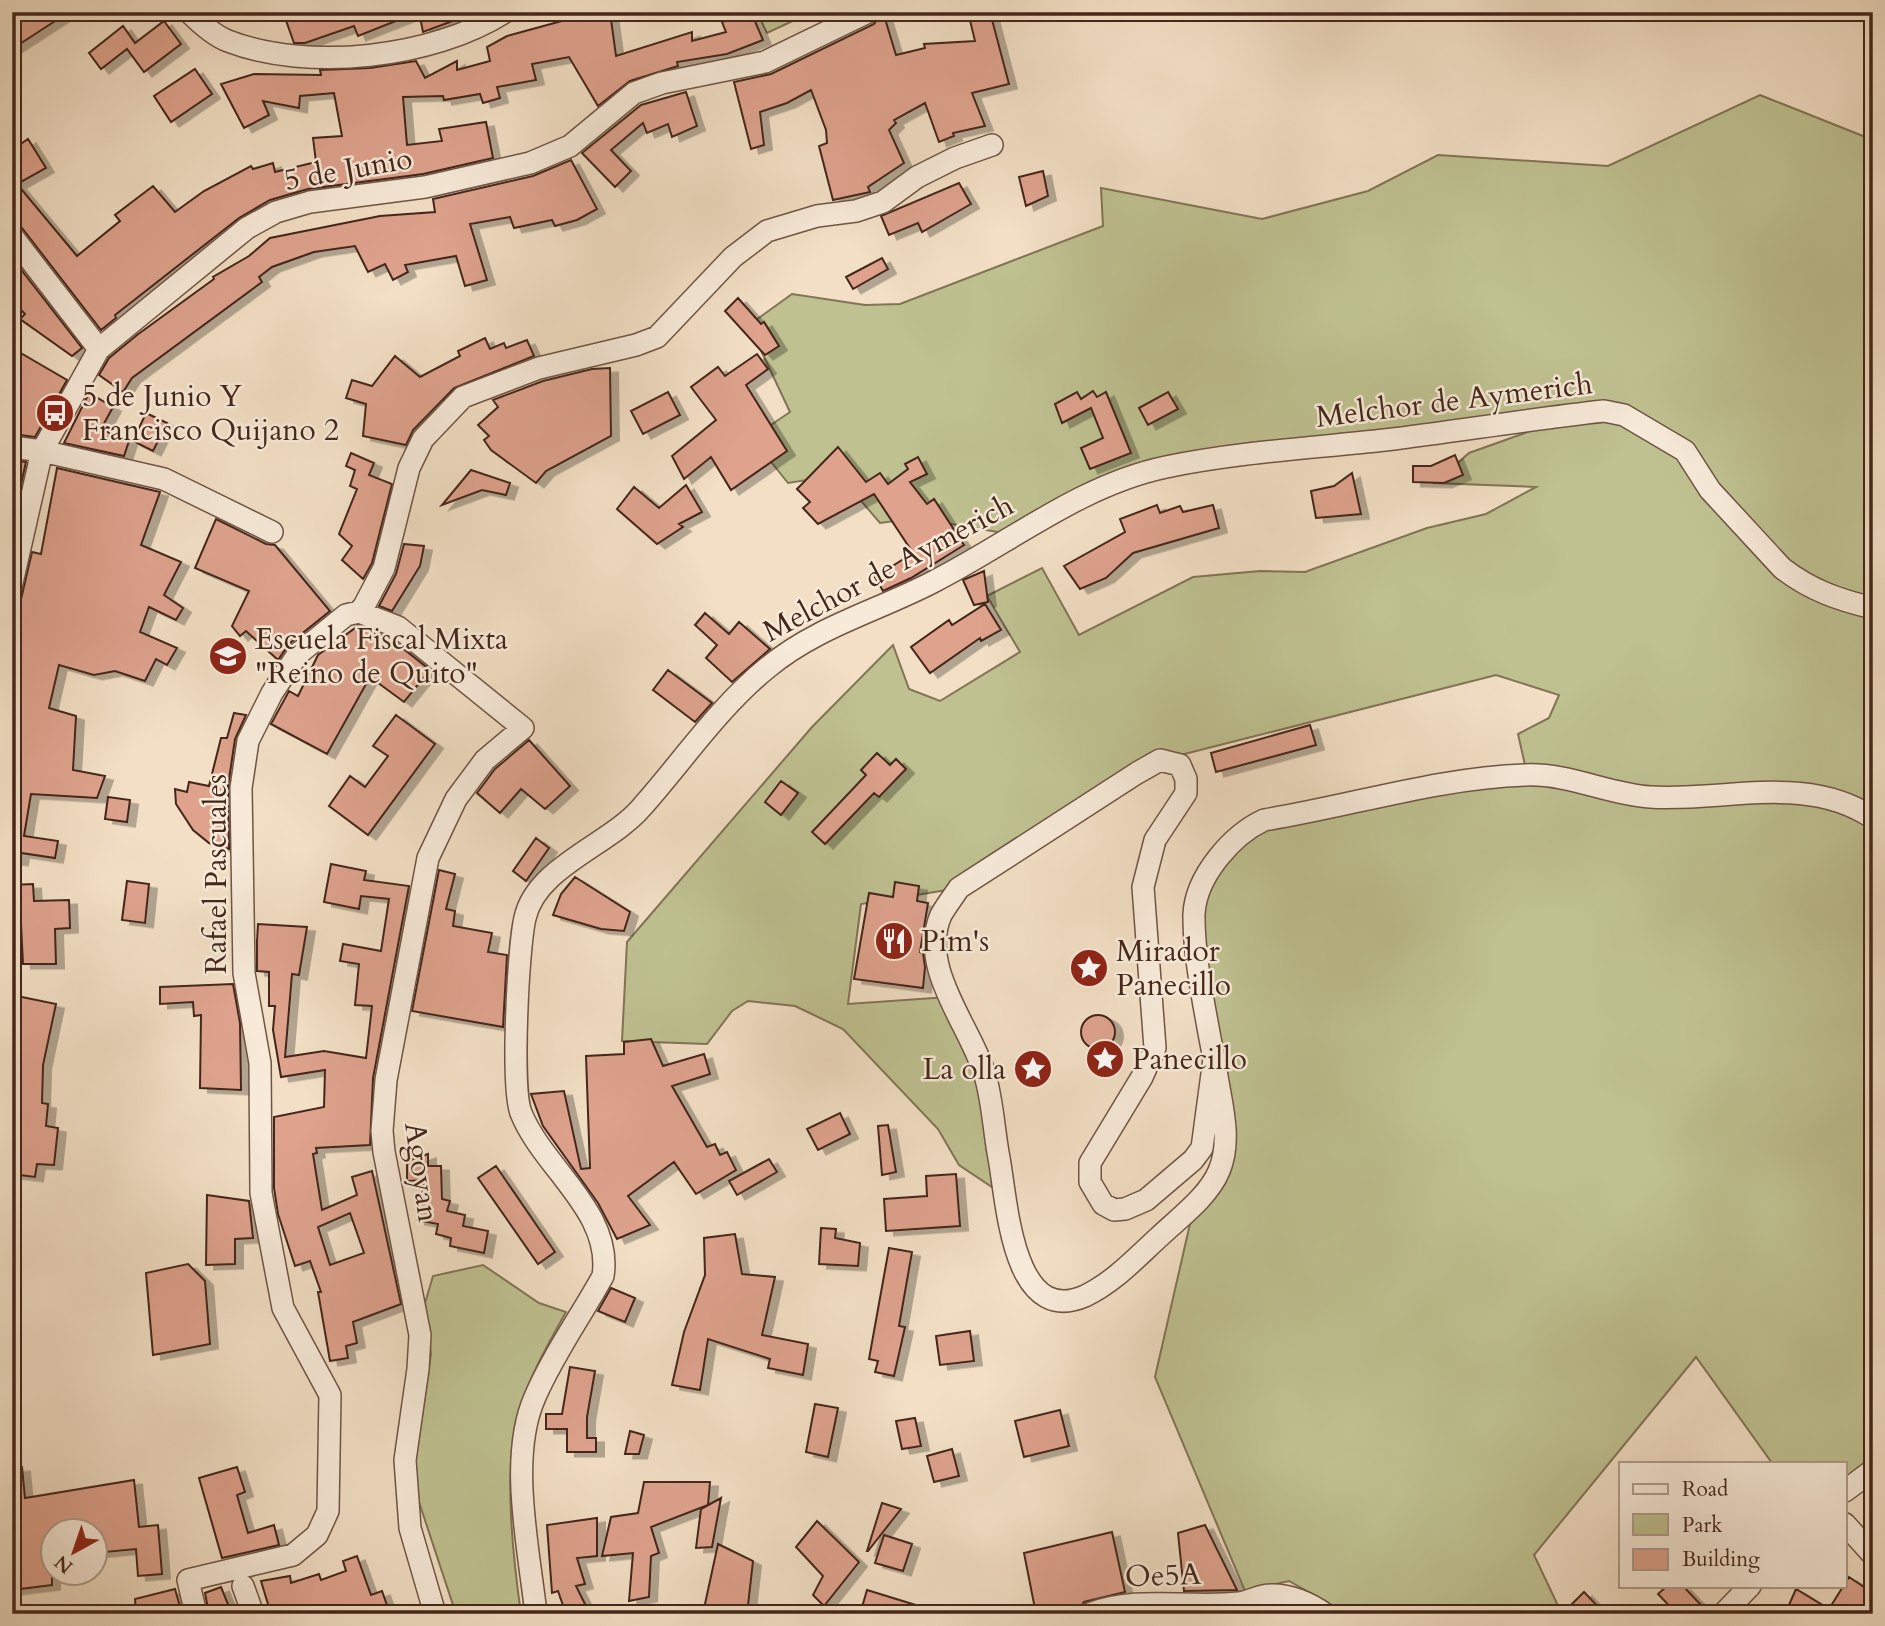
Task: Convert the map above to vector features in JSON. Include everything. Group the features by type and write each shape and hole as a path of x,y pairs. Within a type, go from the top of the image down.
{"street":[{"path":"189,12 226,40 284,55 348,55 426,47 478,29 505,12"},
{"name":"5 de Junio","path":"12,583 42,451 99,349 247,228 276,212 310,202 425,187 530,163 570,146 634,93 662,83 765,62 867,12"},
{"path":"359,612 384,568 409,468 423,439 463,397 539,368 636,345 657,337 733,257 766,231 817,216 856,211 883,202 917,177 955,158 992,145"},
{"path":"12,236 99,349"},
{"name":"Melchor de Aymerich","path":"536,1614 523,1484 528,1417 534,1397 603,1276 606,1254 600,1233 533,1134 518,1105 516,1076 526,912 543,884 628,821 749,685 774,662 829,628 926,586 1053,513 1128,478 1165,467 1294,448 1383,440 1604,411 1624,415 1685,451 1710,490 1788,573 1835,599 1873,608"},
{"path":"12,447 42,451 164,479 272,532"},
{"name":"Agoyan","path":"359,612 398,627 523,728 485,760 456,799 428,858 386,1080 382,1131 384,1152 420,1335 405,1460 410,1528 435,1614"},
{"name":"Rafael Pascuales","path":"196,1614 188,1580 293,1555 317,1535 328,1511 330,1395 283,1308 261,1193 260,1063 244,973 241,788 248,741 272,693 298,654 346,615 359,612"},
{"path":"1214,1059 1202,1148 1193,1160 1146,1200 1125,1209 1114,1210 1103,1204 1090,1182 1090,1163 1142,1077 1155,1048 1143,887 1155,840 1186,793 1186,779 1180,765 1160,760 1137,773 959,888 940,916 936,951 948,997 986,1077 1015,1249 1026,1277 1049,1298 1063,1301 1081,1297 1109,1284 1195,1202 1219,1170 1226,1128 1194,912 1201,890 1232,842 1264,820 1475,778 1527,775 1576,779 1650,797 1781,792 1821,795 1850,804 1873,818"},
{"path":"1846,1490 1873,1470"},
{"path":"1846,1525 1873,1555"},
{"path":"243,1587 253,1614"},
{"path":"1723,1614 1748,1588"},
{"name":"Oe5A","path":"1089,1614 1105,1608 1162,1603 1240,1603 1269,1595 1312,1604 1325,1614"}],"green space":[{"path":"757,12 812,12 767,33"},
{"path":"1760,95 1873,140 1873,1466 1846,1490 1846,1462 1771,1462 1696,1357 1534,1555 1562,1614 1339,1614 1335,1607 1289,1581 1245,1591 1155,1377 1195,1202 1219,1170 1194,912 1250,827 1527,774 1518,734 1549,718 1559,695 1496,675 1161,760 959,888 861,904 848,1004 948,997 986,1077 1007,1197 959,1165 938,1129 843,1029 795,1006 748,1001 732,1011 707,1044 622,1041 627,942 812,727 893,645 909,689 940,701 1020,652 987,596 1042,568 1079,635 1193,577 1260,571 1305,572 1427,528 1486,514 1536,487 1435,483 1469,453 1575,415 1165,467 1015,535 916,518 880,523 839,475 788,483 752,438 790,412 749,325 792,294 865,305 900,304 1103,226 1101,188 1262,219 1368,191 1438,155 1608,166"},
{"path":"483,1265 539,1303 566,1312 527,1388 513,1437 511,1514 521,1614 456,1614 419,1502 415,1466 431,1354 425,1303 433,1276"}],"building":[{"path":"12,12 69,12 12,49"},
{"path":"283,12 416,13 358,36 354,26 305,43 294,43"},
{"path":"419,12 477,12 423,32"},
{"path":"610,12 616,56 692,32 692,41 726,32 722,22 728,20 727,12 751,12 763,40 727,54 677,62 678,66 630,81 598,106 569,57 532,64 536,80 497,87 500,98 483,103 480,94 444,100 443,96 403,97 407,145 442,141 439,129 486,122 493,158 423,174 308,189 270,200 239,218 115,315 116,318 101,330 22,228 12,223 12,150 28,139 46,168 17,184 77,256 120,221 115,215 153,186 175,212 204,191 251,166 253,169 273,163 275,172 316,162 313,138 342,136 334,93 300,96 299,108 263,101 269,115 244,128 221,84 254,74 321,75 320,70 370,68 416,61 425,78 457,61 457,70 490,61 487,47 507,36 580,16"},
{"path":"883,12 896,55 925,48 924,44 975,41 968,12 990,12 1009,84 972,93 985,126 953,133 954,136 939,142 925,103 894,120 896,123 889,130 904,163 868,187 870,192 833,200 819,146 827,143 826,130 811,90 787,103 760,112 764,145 751,149 734,82 771,74 874,24"},
{"path":"164,21 181,44 144,72 127,49 101,69 89,53 123,26 135,43"},
{"path":"195,69 212,94 171,122 154,96"},
{"path":"686,92 697,126 672,137 668,124 647,133 643,123 611,150 631,171 615,187 582,153 641,105"},
{"path":"571,160 597,209 577,220 555,226 552,220 514,228 510,217 470,224 487,280 465,286 456,256 405,265 408,272 393,280 385,264 368,272 355,246 314,252 272,267 259,277 262,282 132,378 123,392 99,375 109,358 137,335 214,279 213,277 249,256 270,238 380,216 435,212 433,199 533,176"},
{"path":"1043,171 1048,196 1026,206 1019,177"},
{"path":"959,183 971,204 922,232 918,223 889,235 881,216"},
{"path":"12,258 82,348 72,356 20,319 25,314 12,301"},
{"path":"882,258 888,269 853,289 846,277"},
{"path":"738,298 761,324 764,322 779,346 765,355 725,311"},
{"path":"485,338 490,349 504,343 506,348 527,340 534,356 454,388 413,430 406,445 363,436 366,404 346,398 352,380 372,386 395,356 420,377 460,356 458,351"},
{"path":"12,348 67,380 35,437 12,434"},
{"path":"757,354 768,369 746,385 787,451 731,490 711,457 684,479 672,456 716,420 691,387 718,367 725,376"},
{"path":"610,368 611,436 546,471 536,483 491,450 484,440 489,436 478,425 498,407 493,400 543,381 592,369"},
{"path":"1093,391 1097,397 1106,392 1131,453 1090,469 1081,448 1103,438 1091,408 1062,423 1055,404 1077,392 1081,399"},
{"path":"668,392 680,415 643,434 631,411"},
{"path":"1168,392 1178,409 1148,425 1139,408"},
{"path":"89,393 113,407 101,429 129,441 124,456 64,443"},
{"path":"146,413 167,423 153,451 133,441"},
{"path":"838,447 866,482 880,473 888,484 908,469 905,464 918,457 927,474 910,482 927,504 934,499 964,545 911,578 883,591 875,577 913,553 874,494 818,524 803,508 810,502 797,489"},
{"path":"351,453 374,463 369,475 392,484 372,563 363,579 342,560 352,546 339,534 357,489 350,486 355,470 346,466"},
{"path":"1455,455 1463,475 1444,483 1413,482 1413,466 1431,466"},
{"path":"12,460 26,462 15,511 12,511"},
{"path":"57,468 160,492 141,545 181,562 164,595 183,608 176,620 149,607 140,632 177,648 167,665 156,659 145,681 115,671 94,675 59,665 49,708 76,716 73,770 105,776 97,798 31,794 24,836 58,841 55,858 21,853 20,861 12,860 12,638 32,552 41,554"},
{"path":"471,470 510,483 506,495 482,490 442,505"},
{"path":"1352,473 1361,514 1316,518 1311,491 1334,486"},
{"path":"686,485 702,512 679,524 683,527 657,544 617,509 634,487 659,508"},
{"path":"1157,505 1160,513 1180,506 1183,512 1213,505 1219,528 1133,553 1106,578 1080,589 1064,566 1125,532 1120,519"},
{"path":"216,519 266,544 275,545 330,611 289,644 278,660 246,631 240,636 232,626 249,591 195,568"},
{"path":"404,544 424,546 420,566 392,611 379,606 396,574"},
{"path":"984,571 988,602 974,605 963,580"},
{"path":"985,604 1001,630 981,641 980,638 930,673 911,647 949,620 952,625"},
{"path":"705,613 729,634 739,622 770,649 732,682 706,658 717,645 695,625"},
{"path":"358,626 391,639 430,670 404,702 370,677 327,754 271,724 289,691 298,696 318,655"},
{"path":"668,670 712,703 695,722 653,690"},
{"path":"234,713 246,715 235,739 228,786 229,849 209,843 193,830 176,804 175,789 187,792 189,782 209,786 221,738 227,738"},
{"path":"396,715 435,744 368,835 329,806 350,776 365,787 388,756 373,746"},
{"path":"1310,725 1316,745 1216,772 1211,753"},
{"path":"529,740 570,786 545,809 521,789 500,813 477,793 495,769"},
{"path":"877,753 890,765 896,759 906,769 879,797 874,793 825,844 812,832 866,775 861,770"},
{"path":"781,781 798,793 781,815 765,802"},
{"path":"108,797 130,800 127,822 105,819"},
{"path":"536,838 549,848 526,881 513,871"},
{"path":"331,864 366,871 364,880 409,886 373,1078 370,1145 316,1148 317,1153 313,1154 322,1210 357,1195 352,1177 372,1171 401,1304 353,1322 357,1343 346,1346 348,1358 330,1361 318,1292 321,1292 310,1261 295,1266 278,1214 274,1188 274,1117 324,1107 325,1070 281,1077 273,1030 275,1006 269,1006 269,972 257,971 258,924 307,927 299,975 292,974 285,1057 324,1051 366,1058 372,1006 355,1005 359,964 340,961 343,944 381,951 389,899 361,896 359,909 324,902","holes":["350,1213 364,1253 330,1265 318,1227"]},
{"path":"439,870 455,874 446,909 455,911 453,926 492,933 488,952 507,955 503,1027 412,1011"},
{"path":"575,877 630,912 624,931 601,929 553,915 561,894"},
{"path":"127,881 149,884 145,923 122,920"},
{"path":"895,882 919,886 917,901 928,903 920,952 923,953 925,967 923,988 854,979 869,893 893,897"},
{"path":"33,884 34,901 69,900 70,928 55,929 56,964 23,964 21,924 12,924 12,885"},
{"path":"233,984 240,1023 241,1090 200,1088 201,1015 194,1016 193,1002 160,1004 160,987"},
{"path":"12,995 56,1004 43,1065 42,1103 48,1104 46,1126 58,1128 54,1165 37,1164 35,1177 12,1174"},
{"path":"1098,1015 1110,1020 1115,1032 1110,1044 1098,1049 1086,1044 1081,1032 1086,1020"},
{"path":"651,1039 663,1066 704,1054 710,1074 672,1086 707,1147 715,1144 720,1155 727,1152 736,1170 696,1194 674,1162 628,1196 650,1225 617,1239 598,1203 543,1126 531,1094 564,1091 581,1169 590,1168 586,1056 624,1054 624,1042"},
{"path":"840,1113 850,1134 818,1150 807,1129"},
{"path":"888,1125 896,1172 882,1175 878,1126"},
{"path":"428,1154 428,1166 441,1166 442,1199 450,1201 447,1211 465,1215 463,1226 488,1231 484,1253 450,1246 451,1238 436,1234 438,1224 417,1220 425,1180 407,1181 407,1161"},
{"path":"769,1159 777,1172 737,1195 729,1181"},
{"path":"496,1166 555,1252 538,1264 478,1178"},
{"path":"956,1174 960,1226 886,1231 884,1199 927,1196 926,1176"},
{"path":"207,1195 249,1201 253,1238 235,1239 235,1264 206,1265"},
{"path":"821,1228 836,1229 835,1238 860,1243 858,1266 819,1264"},
{"path":"735,1234 742,1274 775,1277 762,1335 808,1344 803,1375 768,1368 770,1359 708,1339 700,1390 672,1385 684,1332 705,1275 704,1238"},
{"path":"889,1248 912,1252 899,1326 905,1327 894,1376 875,1372 878,1361 869,1359"},
{"path":"188,1264 205,1281 210,1344 153,1355 146,1273"},
{"path":"611,1288 635,1298 625,1322 598,1311"},
{"path":"970,1331 974,1361 940,1365 936,1336"},
{"path":"570,1367 595,1371 587,1417 587,1438 596,1438 596,1452 567,1452 567,1429 546,1429 546,1414 562,1414"},
{"path":"815,1404 838,1408 828,1457 806,1452"},
{"path":"1060,1410 1069,1446 1024,1457 1015,1421"},
{"path":"915,1418 921,1446 902,1449 896,1421"},
{"path":"630,1431 644,1435 639,1454 625,1454"},
{"path":"952,1449 959,1476 934,1482 927,1456"},
{"path":"22,1467 25,1498 134,1480 139,1527 158,1525 162,1574 138,1576 136,1549 108,1552 108,1518 38,1518 38,1587 12,1590 12,1468"},
{"path":"237,1467 245,1492 237,1495 248,1533 274,1525 279,1545 222,1558 199,1478"},
{"path":"644,1482 710,1482 708,1505 651,1527 659,1553 651,1556 649,1597 629,1601 633,1553 602,1556 611,1517 638,1513"},
{"path":"721,1498 712,1547 696,1548 701,1509"},
{"path":"882,1503 901,1509 867,1551"},
{"path":"597,1518 597,1556 577,1558 585,1584 576,1586 590,1614 566,1614 558,1591 552,1593 547,1525"},
{"path":"817,1521 859,1562 824,1606 813,1595 823,1576 796,1547"},
{"path":"1205,1525 1237,1590 1184,1591 1178,1533"},
{"path":"1112,1532 1125,1592 1084,1602 1076,1614 1036,1614 1024,1553"},
{"path":"884,1535 912,1544 903,1571 875,1563"},
{"path":"718,1544 753,1561 747,1614 708,1614 705,1604"},
{"path":"357,1556 371,1595 382,1591 390,1614 271,1614 261,1581 290,1576 291,1583 319,1574 321,1580 346,1571 343,1561"},
{"path":"1849,1577 1873,1593 1870,1614 1785,1614 1796,1589 1829,1609 1842,1588 1846,1588"},
{"path":"221,1587 232,1614 209,1614 205,1593"},
{"path":"1665,1588 1685,1588 1701,1605 1692,1614 1677,1614 1658,1594"},
{"path":"175,1589 182,1614 136,1614 135,1599"},
{"path":"867,1590 932,1610 931,1614 860,1614"},
{"path":"1584,1592 1605,1614 1562,1614"}],"place":[{"name":"5 de Junio Y Francisco Quijano 2","path":"55,413"},
{"name":"Escuela Fiscal Mixta \"Reino de Quito\"","path":"228,656"},
{"name":"Pim's","path":"894,941"},
{"name":"Mirador Panecillo","path":"1089,968"},
{"name":"Panecillo","path":"1105,1059"},
{"name":"La olla","path":"1033,1069"}]}
